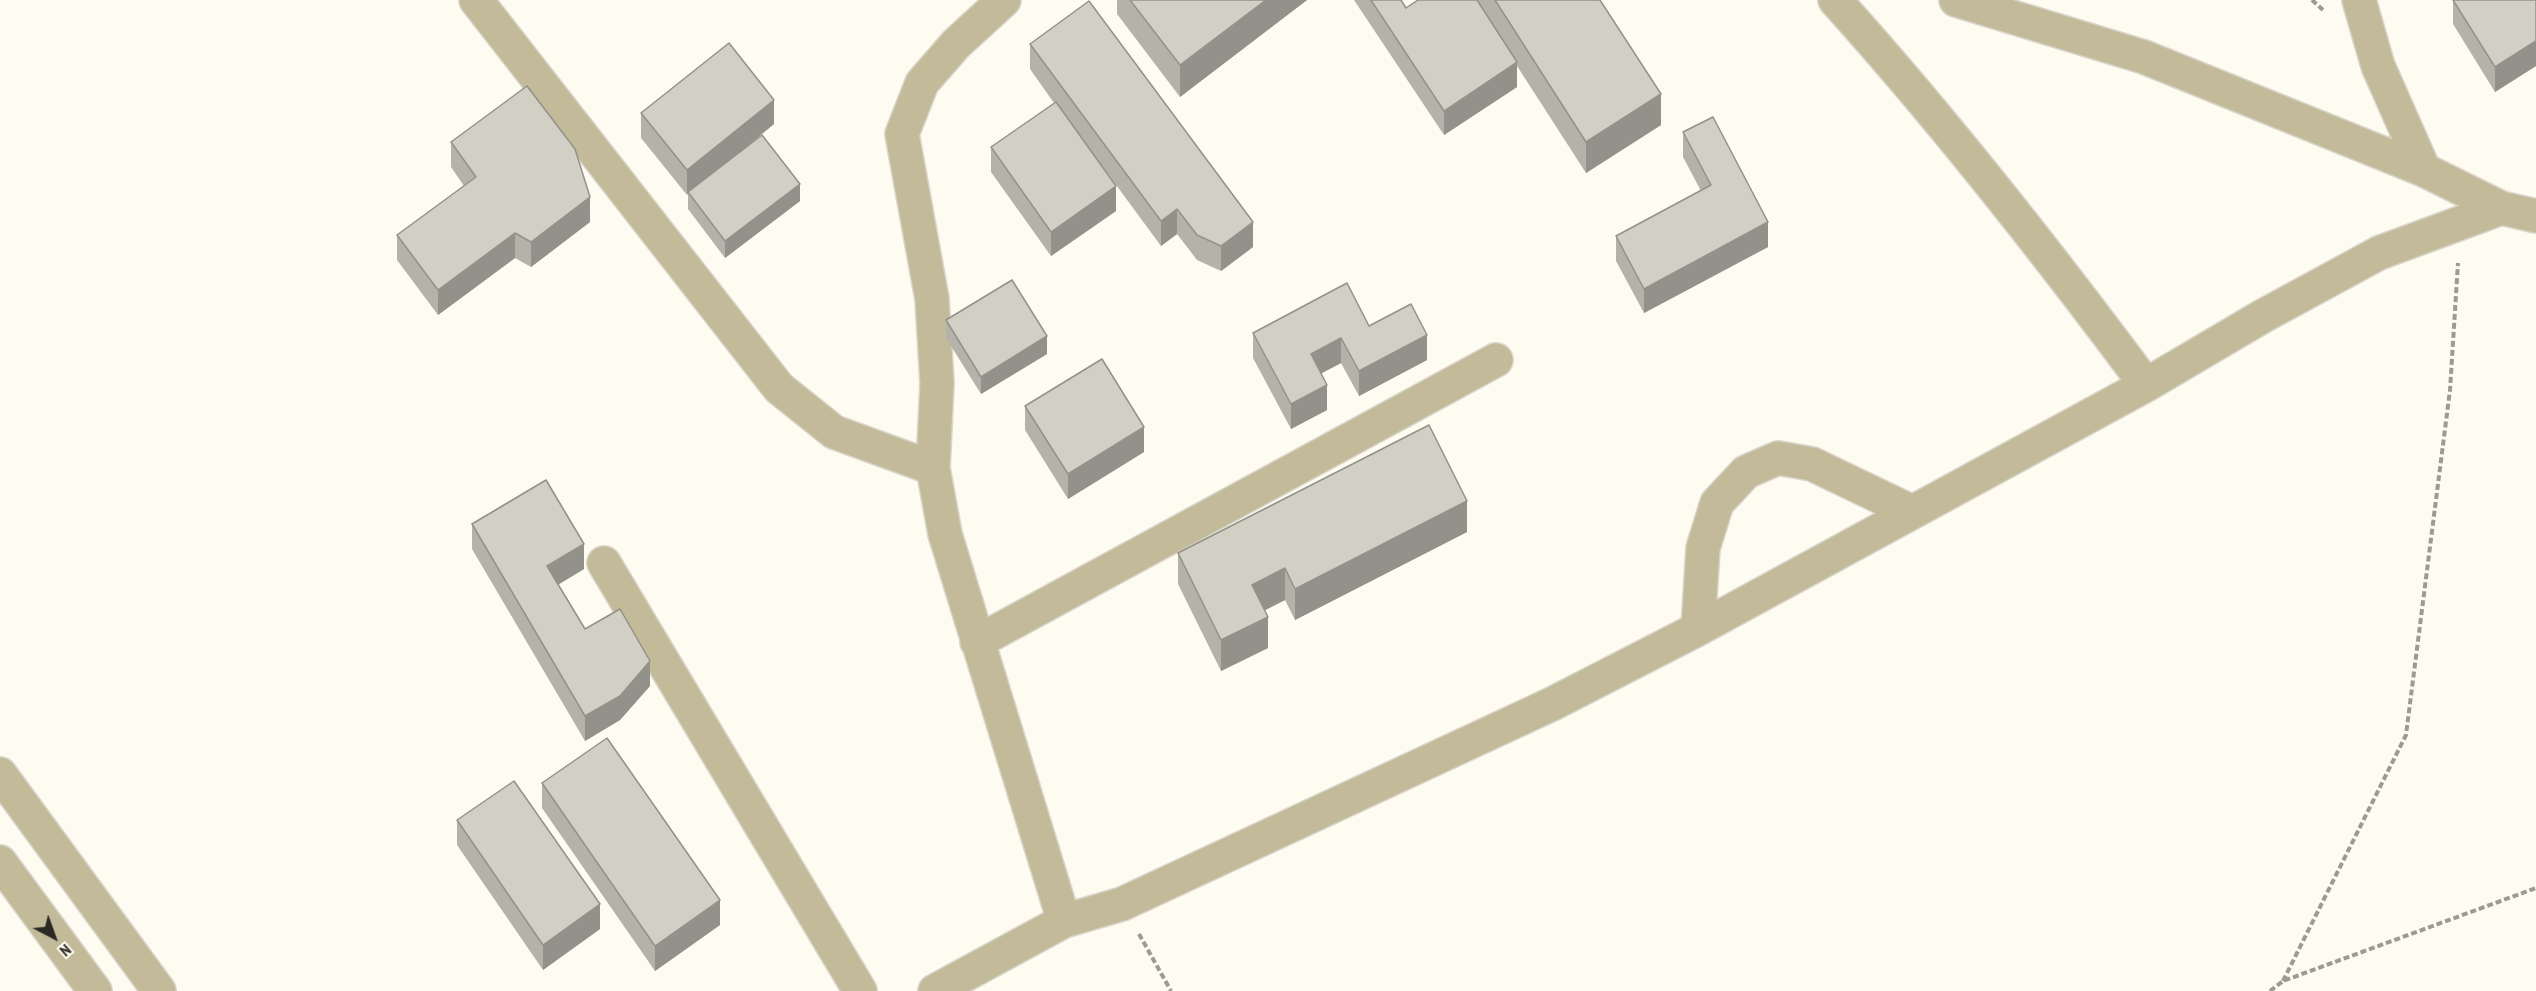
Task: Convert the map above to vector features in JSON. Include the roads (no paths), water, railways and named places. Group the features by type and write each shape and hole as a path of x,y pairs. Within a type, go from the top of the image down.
{"street":[{"path":"476,0 779,388 834,432 933,468"},
{"path":"1005,0 956,44 922,83 902,134 932,299 937,383 933,468 945,534 1064,921"},
{"path":"1835,0 1892,63 1982,172 2066,278 2146,385"},
{"path":"1956,0 2144,57 2424,170 2501,208 2536,216"},
{"path":"2359,0 2378,66 2424,170"},
{"path":"935,991 1064,921 1122,904 1531,714 1698,629 2146,385 2263,316 2379,253 2501,208"},
{"path":"977,642 1496,360"},
{"path":"1698,629 1703,548 1718,503 1746,472 1778,459 1812,464 1912,512"},
{"path":"604,563 860,991"},
{"path":"0,774 159,991"},
{"path":"0,862 95,991"}]}
